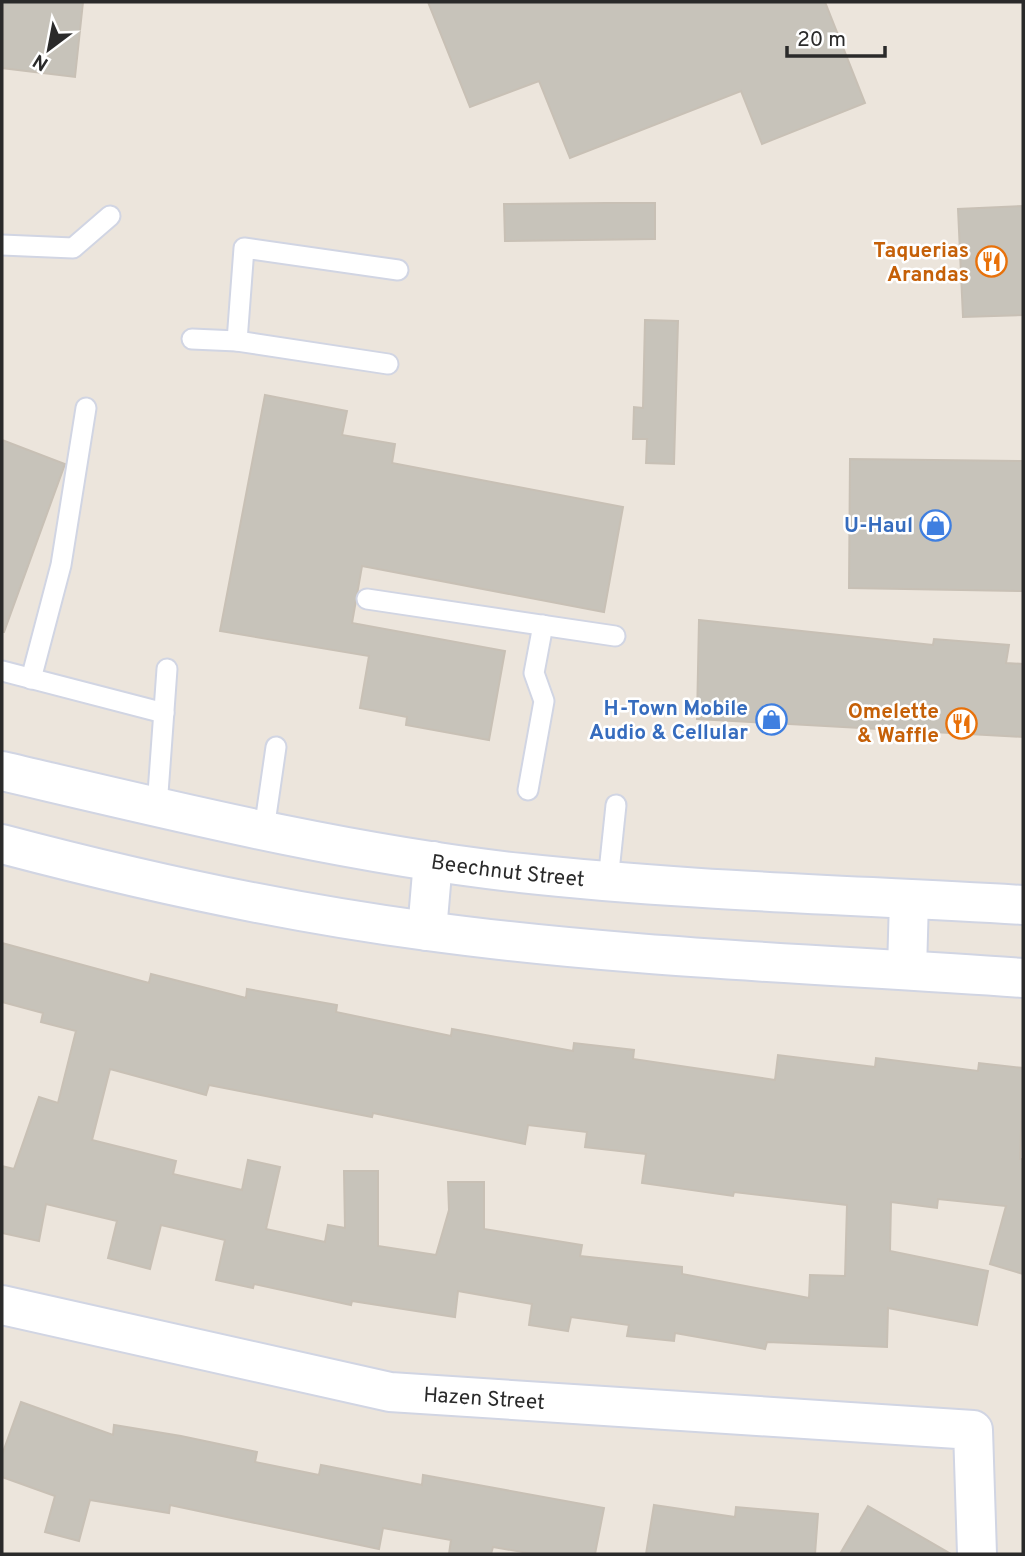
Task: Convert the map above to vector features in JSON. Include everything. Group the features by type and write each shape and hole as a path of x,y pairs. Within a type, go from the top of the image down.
{"main road":[{"name":"Beechnut Street","path":"2,771 264,830 433,861 608,881 1023,905"},
{"path":"2,844 222,897 427,931 558,946 1023,978"},
{"path":"427,931 433,861"},
{"path":"907,970 909,900"},
{"name":"Hazen Street","path":"2,1305 390,1392 974,1430 977,1554"}],"lane":[{"path":"2,245 74,248 110,216"},
{"path":"237,341 244,248 398,270"},
{"path":"192,339 237,341 388,364"},
{"path":"31,679 61,565 86,408"},
{"path":"367,599 615,636"},
{"path":"528,790 544,701 534,673 543,625"},
{"path":"157,807 167,668"},
{"path":"2,671 164,713"},
{"path":"264,830 276,747"},
{"path":"608,881 616,805"}],"building":[{"path":"3,2 83,2 75,77 2,68"},
{"path":"428,2 825,2 865,103 762,144 741,91 570,158 539,81 470,107"},
{"path":"655,203 655,239 505,241 504,204"},
{"name":"Taquerias Arandas","path":"1023,206 1023,315 963,317 958,209"},
{"path":"645,320 678,321 674,464 646,463 647,439 633,439 634,407 643,408"},
{"path":"265,395 347,411 342,435 395,444 392,463 623,507 604,612 362,566 352,623 505,651 489,740 406,725 407,717 360,708 369,656 220,631"},
{"path":"2,440 65,464 4,632 2,632"},
{"name":"U-Haul","path":"850,459 1023,461 1023,591 849,588"},
{"path":"699,620 933,645 934,639 1009,645 1006,663 1023,664 1023,737 697,719"},
{"path":"2,943 149,983 151,974 246,998 247,989 337,1005 336,1012 451,1036 452,1029 573,1051 574,1043 634,1050 633,1059 775,1080 778,1055 875,1067 876,1058 978,1071 979,1063 1023,1068 1020,1159 1023,1159 1023,1274 990,1264 1006,1206 938,1199 937,1208 891,1202 890,1251 988,1271 977,1325 888,1308 887,1347 767,1342 765,1349 675,1333 674,1341 627,1336 629,1325 571,1317 568,1331 529,1325 532,1304 458,1291 455,1317 352,1301 351,1305 254,1284 253,1288 216,1280 225,1240 161,1225 150,1269 108,1258 117,1221 46,1204 39,1241 2,1233 2,1166 14,1169 39,1097 58,1103 76,1031 41,1022 43,1013 2,1002","holes":["110,1069 206,1095 209,1085 372,1117 373,1113 525,1144 528,1125 587,1132 585,1147 646,1154 642,1183 733,1196 734,1192 847,1205 845,1276 810,1275 809,1298 682,1274 682,1267 580,1256 582,1245 484,1229 484,1182 448,1182 449,1210 436,1255 378,1246 378,1171 344,1171 345,1228 328,1225 325,1242 266,1229 280,1167 248,1160 242,1190 173,1174 176,1161 92,1140"]},
{"path":"21,1402 113,1435 114,1425 181,1436 257,1452 255,1462 319,1475 321,1465 422,1485 423,1475 604,1508 595,1554 534,1554 493,1547 491,1554 449,1554 451,1540 383,1528 379,1549 170,1505 169,1513 90,1500 79,1541 45,1532 55,1496 2,1477 2,1455"},
{"path":"654,1505 735,1517 736,1507 818,1514 815,1554 646,1554"},
{"path":"868,1506 951,1554 840,1554"}],"place":[{"name":"Taquerias Arandas","path":"992,262"},
{"name":"U-Haul","path":"936,525"},
{"name":"H-Town Mobile Audio & Cellular","path":"771,720"},
{"name":"Omelette & Waffle","path":"962,723"}]}
